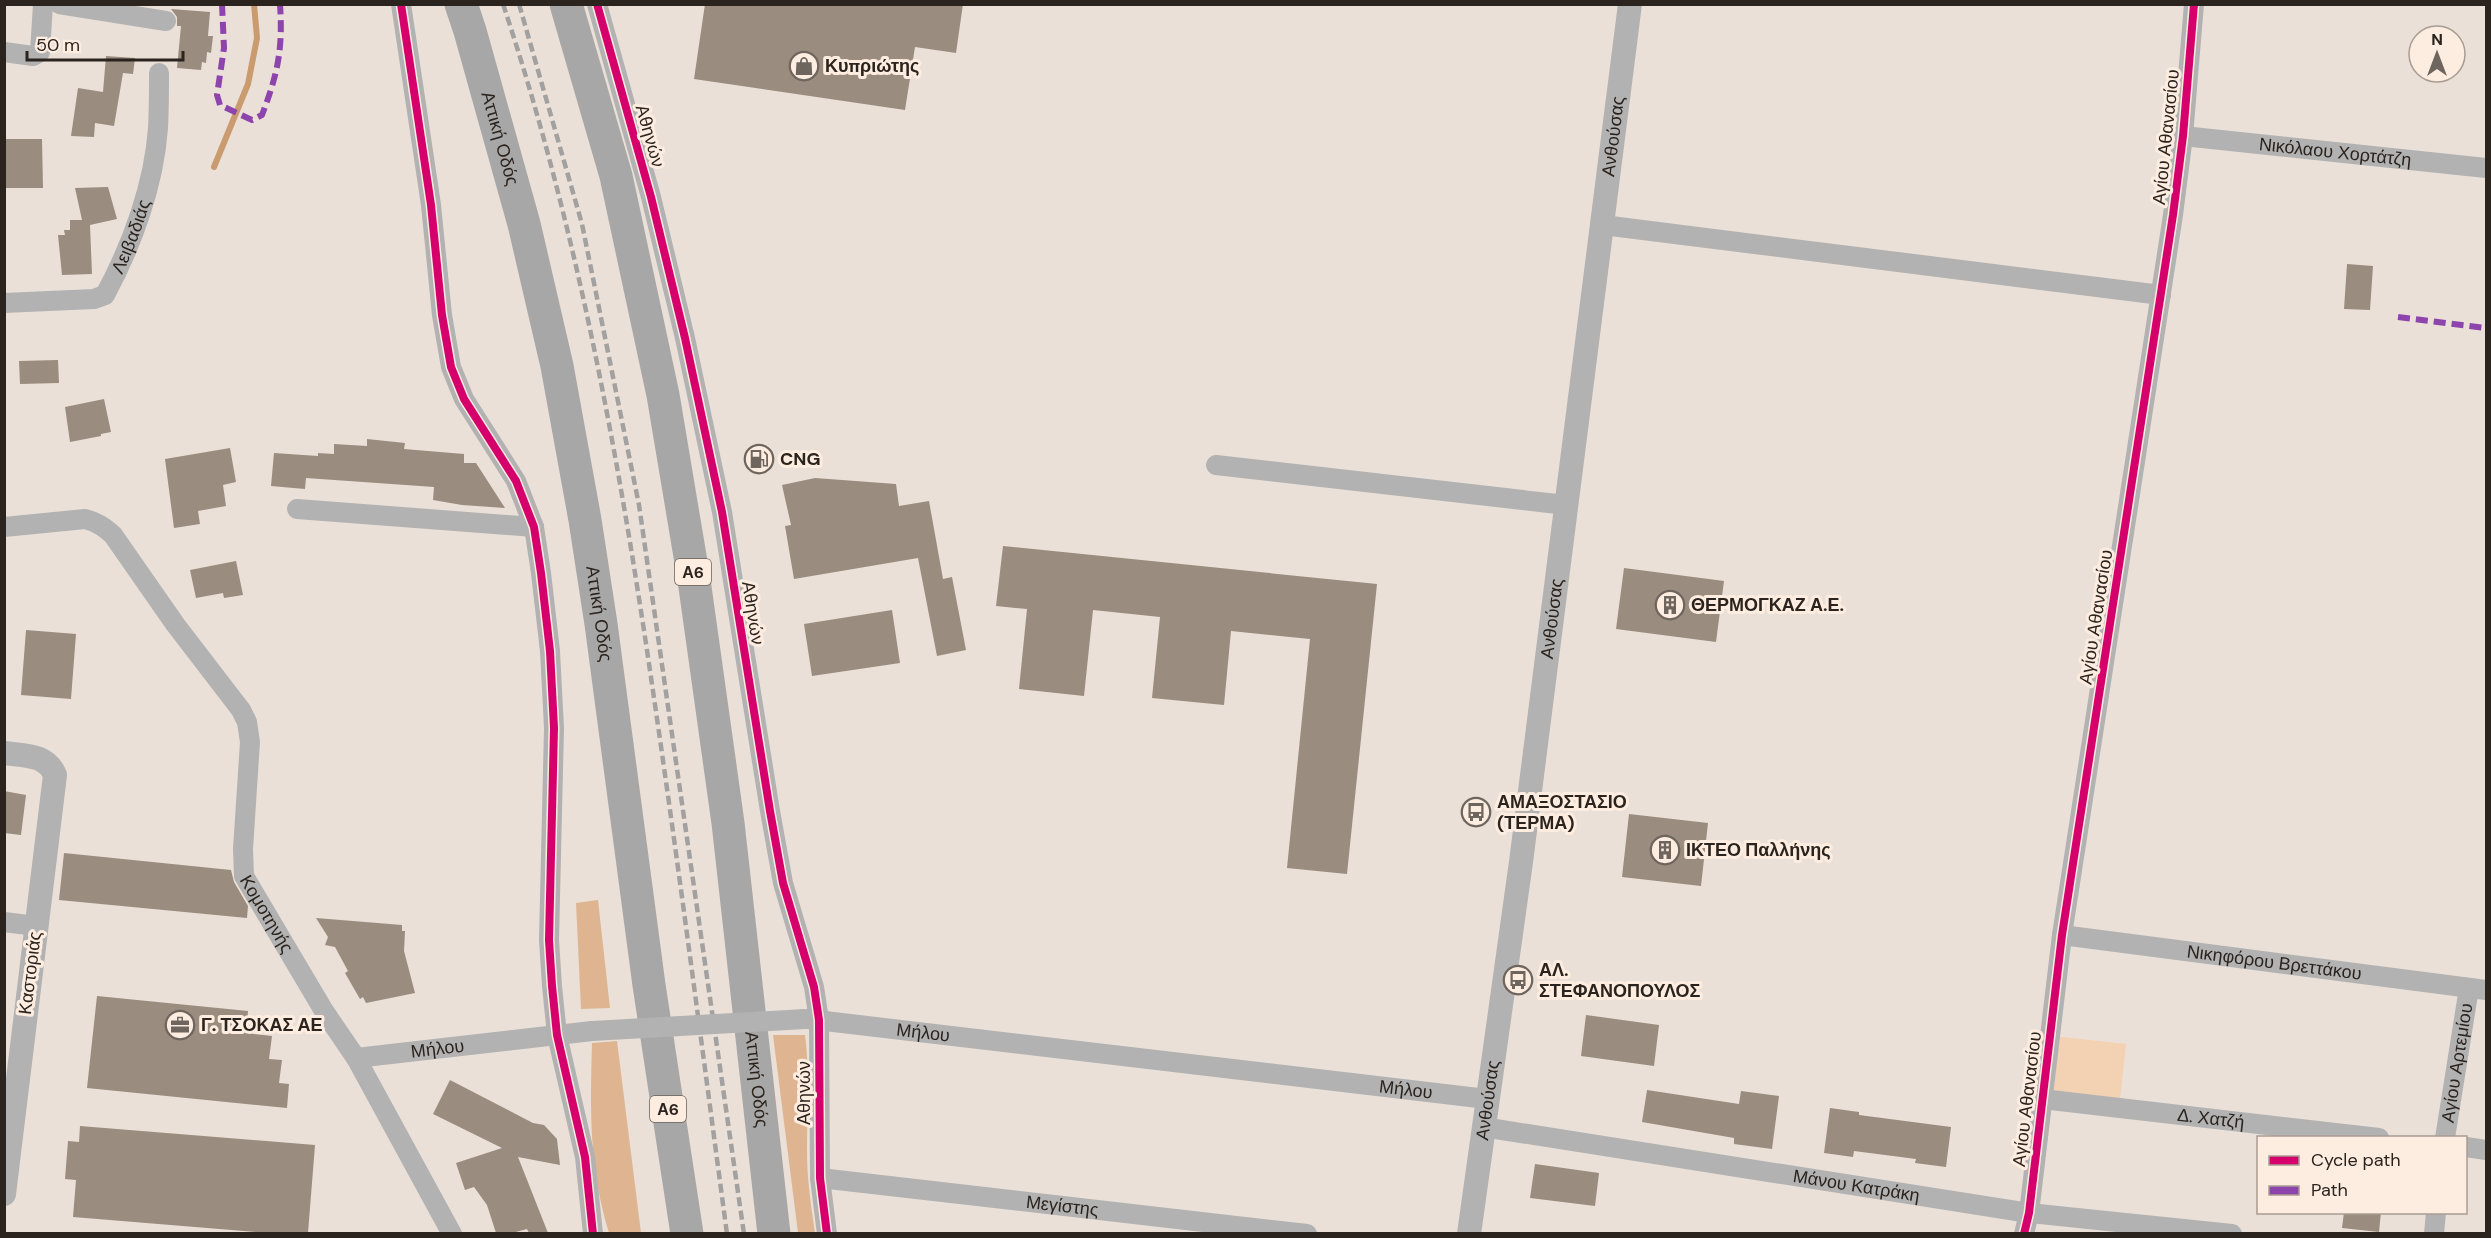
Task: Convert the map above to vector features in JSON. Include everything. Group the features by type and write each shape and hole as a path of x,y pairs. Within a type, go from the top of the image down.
{"highway":[{"name":"Αττική Οδός","path":"461,4 524,224 557,366 601,624 649,985 687,1233"},
{"name":"Αττική Οδός","path":"566,4 616,176 663,395 694,580 728,823 774,1233"},
{"path":"764,1150 783,1233"}],"street":[{"path":"4,52 33,56 40,52 43,4"},
{"path":"59,4 166,21"},
{"path":"401,4 431,205 442,315 451,367 469,408 516,481 534,527 550,651 554,728 549,940 557,1035 585,1157 593,1233"},
{"name":"Αθηνών","path":"597,4 651,197 685,338 722,512 783,883 814,987 812,1020 820,1178 827,1233"},
{"name":"Ανθούσας","path":"1469,1233 1524,841 1630,4"},
{"name":"Αγίου Αθανασίου","path":"2024,1233 2029,1213 2062,935 2161,295 2183,136 2194,4"},
{"name":"Λειβαδιάς","path":"4,303 94,299 105,295 119,270 146,193 158,129 159,73"},
{"name":"Νικόλαου Χορτάτζη","path":"2183,136 2487,168"},
{"path":"1603,225 2161,295"},
{"path":"1216,465 1566,506"},
{"path":"297,509 534,527"},
{"name":"Κομοτηνής","path":"4,527 85,519 104,527 113,536 175,624 241,710 247,722 250,742 243,849 244,876 318,1001 356,1058 452,1233"},
{"name":"Καστοριάς","path":"4,753 40,757 50,765 55,775 36,926 12,1068 4,1194"},
{"path":"4,922 36,926"},
{"name":"Νικηφόρου Βρεττάκου","path":"2062,935 2478,989"},
{"name":"Αγίου Αρτεμίου","path":"2445,1136 2478,989"},
{"name":"Μήλου","path":"356,1058 592,1030 812,1020 1487,1099"},
{"name":"Δ. Χατζή","path":"2042,1099 2370,1136"},
{"name":"Μάνου Κατράκη","path":"1484,1127 2029,1213 2232,1233"},
{"path":"2467,1147 2487,1150"},
{"name":"Μεγίστης","path":"820,1178 1307,1233"},
{"path":"2434,1233 2436,1214"}],"shaded area":[{"path":"598,900 610,1008 581,1009 576,903"},
{"path":"773,1035 805,1035 808,1078 808,1172 815,1233 798,1233"},
{"path":"2044,1035 2126,1044 2120,1100 2036,1093"},
{"path":"617,1041 641,1233 609,1233 602,1209 594,1162 591,1116 592,1043"}],"building":[{"name":"Κυπριώτης","path":"705,4 963,4 956,53 915,47 905,110 694,79"},
{"path":"171,9 210,12 208,36 213,36 211,53 207,52 206,63 202,62 201,70 177,68 181,26 177,26 177,17"},
{"path":"106,56 135,58 133,74 123,73 114,126 95,123 94,137 71,136 78,88 103,92"},
{"path":"4,139 42,139 43,188 4,188"},
{"path":"108,187 117,219 90,225 92,274 62,275 58,235 65,235 64,230 70,230 70,220 82,220 75,188"},
{"path":"2347,264 2373,266 2370,310 2344,309"},
{"path":"58,360 59,383 20,384 19,361"},
{"path":"104,399 111,432 70,442 65,407"},
{"path":"367,439 405,443 404,449 464,454 464,463 476,463 505,508 433,500 434,487 306,478 305,489 271,486 274,453 318,456 318,453 334,454 334,444 367,446"},
{"path":"230,448 236,482 223,485 226,506 198,511 200,524 174,528 165,459"},
{"path":"815,478 896,484 899,506 929,501 943,579 952,577 966,650 937,656 918,558 794,579 785,526 791,525 782,485"},
{"path":"1003,546 1377,584 1347,874 1287,868 1310,639 1231,631 1224,705 1152,698 1160,617 1093,610 1084,696 1019,689 1027,609 996,606"},
{"path":"236,561 243,595 224,598 223,593 196,598 190,570"},
{"name":"ΘΕΡΜΟΓΚΑΖ Α.Ε.","path":"1624,568 1724,581 1716,642 1616,629"},
{"path":"892,610 900,663 812,676 804,624"},
{"path":"26,630 76,634 71,699 21,695"},
{"path":"4,791 26,795 21,835 4,833"},
{"name":"ΙΚΤΕΟ Παλλήνης","path":"1629,814 1708,823 1701,886 1622,877"},
{"path":"64,853 231,870 234,882 248,906 247,918 59,900"},
{"path":"316,918 402,925 402,931 405,931 404,951 415,993 366,1003 363,997 360,999 345,973 348,971 335,947 325,945 328,937"},
{"path":"97,996 248,1011 247,1025 254,1026 253,1034 272,1036 269,1059 282,1060 279,1083 289,1084 287,1108 87,1088"},
{"path":"1586,1015 1659,1025 1654,1066 1581,1056"},
{"path":"450,1080 533,1123 544,1125 557,1139 560,1165 518,1157 548,1233 529,1233 527,1229 512,1233 496,1233 487,1205 474,1187 465,1190 456,1163 502,1148 433,1114"},
{"path":"1647,1090 1739,1104 1741,1091 1779,1096 1772,1149 1734,1144 1734,1138 1642,1122"},
{"path":"1830,1108 1859,1112 1859,1115 1951,1127 1946,1167 1915,1163 1916,1159 1854,1151 1853,1157 1824,1153"},
{"path":"80,1126 315,1145 308,1233 267,1233 73,1217 76,1180 65,1179 68,1141 79,1142"},
{"path":"1535,1164 1599,1173 1595,1206 1530,1198"},
{"path":"2344,1214 2381,1214 2379,1232 2342,1228"}],"waterway":[{"path":"214,167 248,84 257,38 254,4"}],"railway":[{"path":"503,4 530,89 575,261 627,522 654,698 727,1234"},
{"path":"519,4 582,224 639,505 744,1234"}],"marked path":[{"path":"222,4 224,48 217,95 220,105 252,120 262,115 276,73 281,34 280,4"},
{"path":"2398,317 2486,328"}],"cycle path":[{"path":"401,4 431,205 442,315 451,367 464,399 516,481 534,527 550,651 554,728 549,940 552,986 557,1035 585,1157 593,1234"},
{"path":"597,4 651,197 685,338 722,512 783,883 814,987 819,1020 820,1178 827,1234"},
{"path":"2024,1234 2029,1213 2062,935 2173,215 2183,136 2194,4"}],"place":[{"name":"Κυπριώτης","path":"804,66"},
{"name":"CNG","path":"759,459"},
{"name":"ΘΕΡΜΟΓΚΑΖ Α.Ε.","path":"1670,605"},
{"name":"ΑΜΑΞΟΣΤΑΣΙΟ (ΤΕΡΜΑ)","path":"1476,812"},
{"name":"ΙΚΤΕΟ Παλλήνης","path":"1665,850"},
{"name":"ΑΛ. ΣΤΕΦΑΝΟΠΟΥΛΟΣ","path":"1518,980"},
{"name":"Γ. ΤΣΟΚΑΣ ΑΕ","path":"180,1025"}]}
